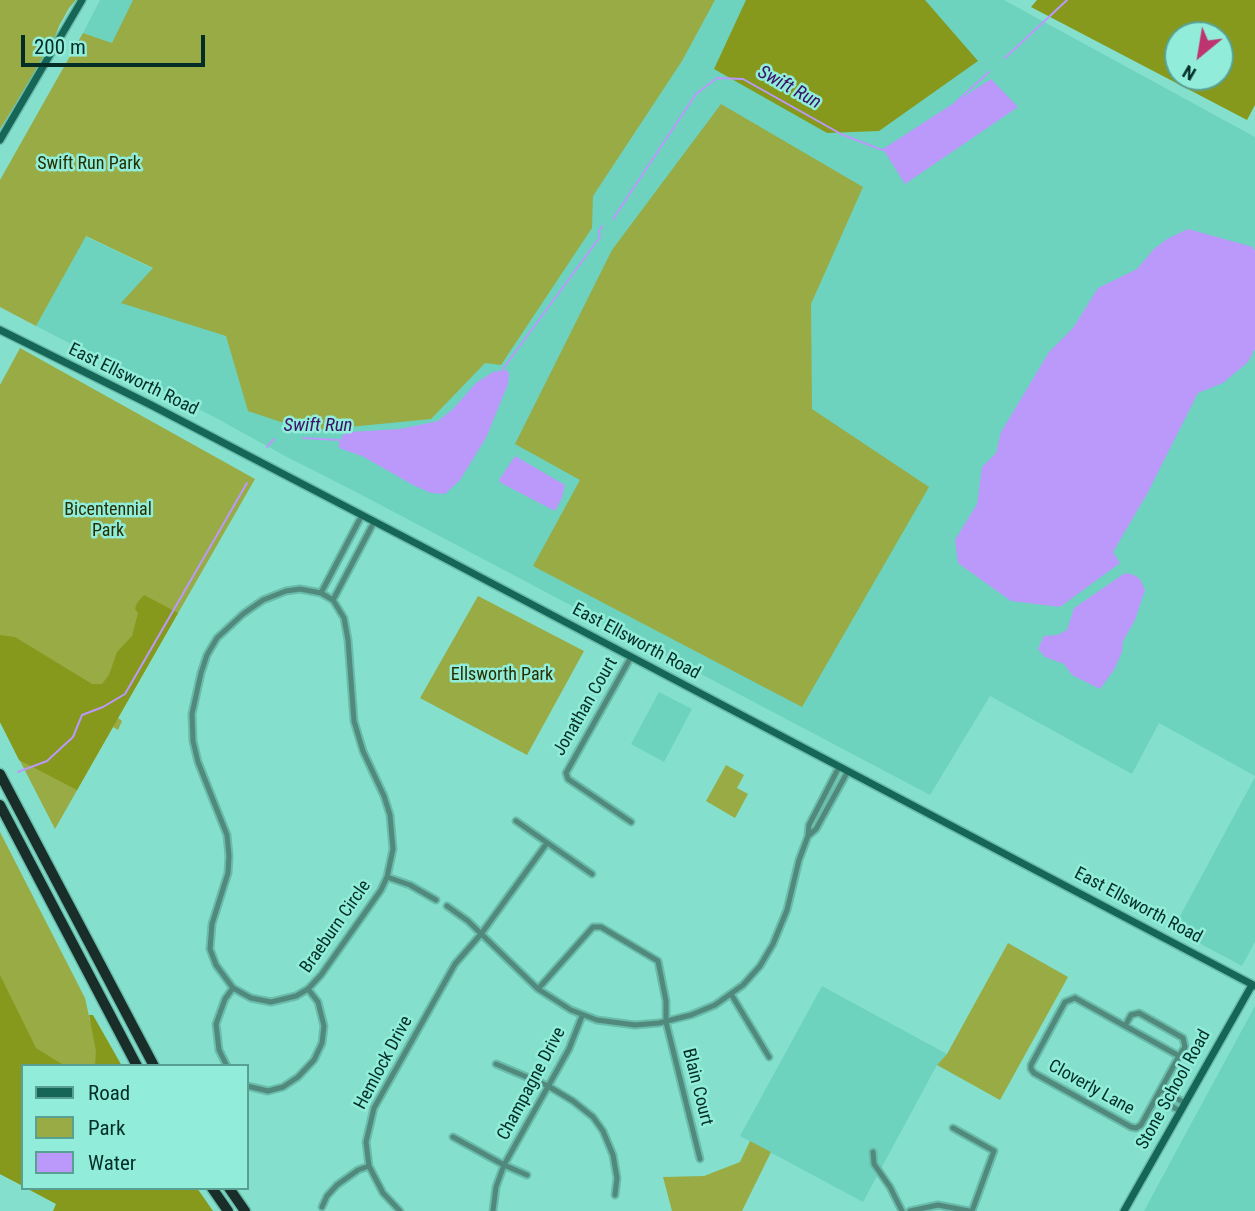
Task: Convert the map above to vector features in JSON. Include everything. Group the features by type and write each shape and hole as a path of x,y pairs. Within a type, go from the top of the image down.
{"highway":[{"path":"0,774 153,1064"},
{"path":"0,805 136,1064"},
{"path":"213,1190 228,1211"},
{"path":"230,1190 246,1211"}],"main road":[{"path":"0,140 82,0"},
{"name":"East Ellsworth Road","path":"0,330 362,515 1254,986"},
{"name":"Stone School Road","path":"1124,1211 1254,986"}],"street":[{"path":"321,593 362,515"},
{"path":"226,1064 219,1050 216,1024 225,999 233,988 216,965 210,945 212,924 228,873 229,856 227,835 195,748 192,714 196,690 207,656 217,638 263,600 286,590 300,589 321,593 333,600 374,522"},
{"name":"Braeburn Circle","path":"233,988 251,998 271,1002 296,996 308,989 368,911 387,877 393,849 390,816 358,736 351,701 347,629 340,608 333,600"},
{"name":"Jonathan Court","path":"631,657 566,773 568,779 631,822"},
{"path":"447,906 468,920 538,989 554,1002 582,1016 620,1024 666,1022 704,1011 731,994 760,966 779,934 808,836 808,825 839,766"},
{"path":"808,836 816,829 848,771"},
{"path":"516,821 592,874"},
{"name":"Hemlock Drive","path":"400,1211 383,1193 369,1167 366,1142 374,1108 446,979 547,843"},
{"path":"387,877 410,885 436,900"},
{"name":"Blain Court","path":"538,989 589,929 597,926 658,961 666,1001 666,1022 700,1159"},
{"name":"Braeburn Circle","path":"248,1086 268,1091 283,1087 298,1077 314,1060 322,1043 324,1026 318,1002 308,989"},
{"path":"731,994 769,1057"},
{"name":"Cloverly Lane","path":"1075,998 1180,1056 1141,1125 1131,1127 1031,1069 1065,1002 1075,998"},
{"path":"1125,1026 1131,1014 1139,1013 1184,1038 1185,1047 1180,1056"},
{"name":"Champagne Drive","path":"493,1211 496,1187 504,1165 569,1049 582,1016"},
{"path":"496,1064 548,1086 583,1108 603,1131 616,1168 615,1195"},
{"name":"Cloverly Lane","path":"1161,1090 1185,1103"},
{"name":"Cloverly Lane","path":"1157,1098 1180,1111"},
{"path":"910,1211 938,1205 970,1211 994,1151 953,1128"},
{"path":"453,1137 504,1165"},
{"path":"873,1152 874,1164 902,1211"},
{"name":"Champagne Drive","path":"504,1165 527,1175"},
{"path":"322,1207 337,1185 358,1170 369,1167"}],"shaded area":[{"path":"100,0 1004,0 1164,87 1164,91 1171,91 1255,137 1255,776 1159,723 1132,774 990,696 930,795 216,418 36,326 85,236 168,276 111,43 83,33"},
{"path":"659,692 692,709 664,762 631,744"},
{"path":"1255,777 1255,942 1242,966 1173,929"},
{"path":"822,986 947,1054 937,1065 863,1202 740,1136"},
{"path":"1255,1006 1255,1211 1144,1211 1186,1133"}],"green space":[{"path":"0,0 76,0 59,26 52,45 0,129"},
{"name":"Swift Run Park","path":"133,0 715,0 682,61 593,196 592,228 501,365 485,363 431,419 308,431 248,411 226,336 121,303 153,268 86,236 36,326 0,307 0,180 83,33 112,43"},
{"path":"746,0 925,0 978,61 879,131 827,133 714,69"},
{"path":"1037,0 1255,0 1255,105 1247,120 1192,91 1234,91 1234,21 1164,21 1164,77 1031,7"},
{"path":"721,104 863,187 811,304 812,409 929,487 802,707 533,566 580,480 515,444 612,250"},
{"name":"Bicentennial Park","path":"20,348 255,479 118,718 122,721 118,730 113,727 55,829 0,722 0,385"},
{"path":"144,595 178,613 77,790 19,760 0,722 0,635 15,637 92,684 102,684 109,675 117,652 132,636 138,613 135,609"},
{"name":"Ellsworth Park","path":"478,596 584,651 527,755 420,698"},
{"path":"726,765 744,775 737,788 748,794 735,818 706,801"},
{"path":"0,832 85,998 90,1021 113,1064 21,1064 21,1185 0,1174"},
{"path":"1008,943 1068,977 1000,1100 937,1065 947,1054"},
{"path":"0,975 36,1048 62,1064 21,1064 21,1185 0,1174"},
{"path":"89,1015 93,1015 121,1064 95,1064 96,1051"},
{"path":"750,1141 771,1152 742,1211 672,1211 663,1177 704,1176 740,1162"},
{"path":"30,1190 198,1190 213,1211 53,1211 56,1204"}],"water":[{"path":"991,79 1018,107 905,184 883,149"},
{"path":"1188,229 1253,247 1255,349 1248,362 1223,383 1198,393 1147,494 1113,552 1120,563 1060,607 1011,601 958,563 955,540 977,504 982,467 996,453 1001,432 1049,352 1073,328 1098,288 1137,269 1154,249"},
{"path":"507,370 508,384 486,438 460,480 445,494 431,493 362,456 339,448 343,435 349,432 400,429 438,421 453,409 476,383 493,372"},
{"path":"515,456 565,485 555,511 501,483 499,480"},
{"path":"1125,573 1140,579 1145,590 1114,670 1100,689 1072,675 1064,664 1045,657 1038,649 1044,636 1057,635 1067,630 1074,608"}],"waterway":[{"name":"Swift Run","path":"1005,58 1067,0"},
{"name":"Swift Run","path":"956,102 989,72"},
{"name":"Swift Run","path":"613,219 696,94 717,78 743,79 841,134 882,150 886,149"},
{"name":"Swift Run","path":"502,370 600,237 602,226"},
{"name":"Swift Run","path":"303,438 339,440"},
{"name":"Swift Run","path":"267,447 274,439"},
{"name":"Swift Run","path":"18,772 47,761 73,737 82,715 125,694 247,483"}]}
